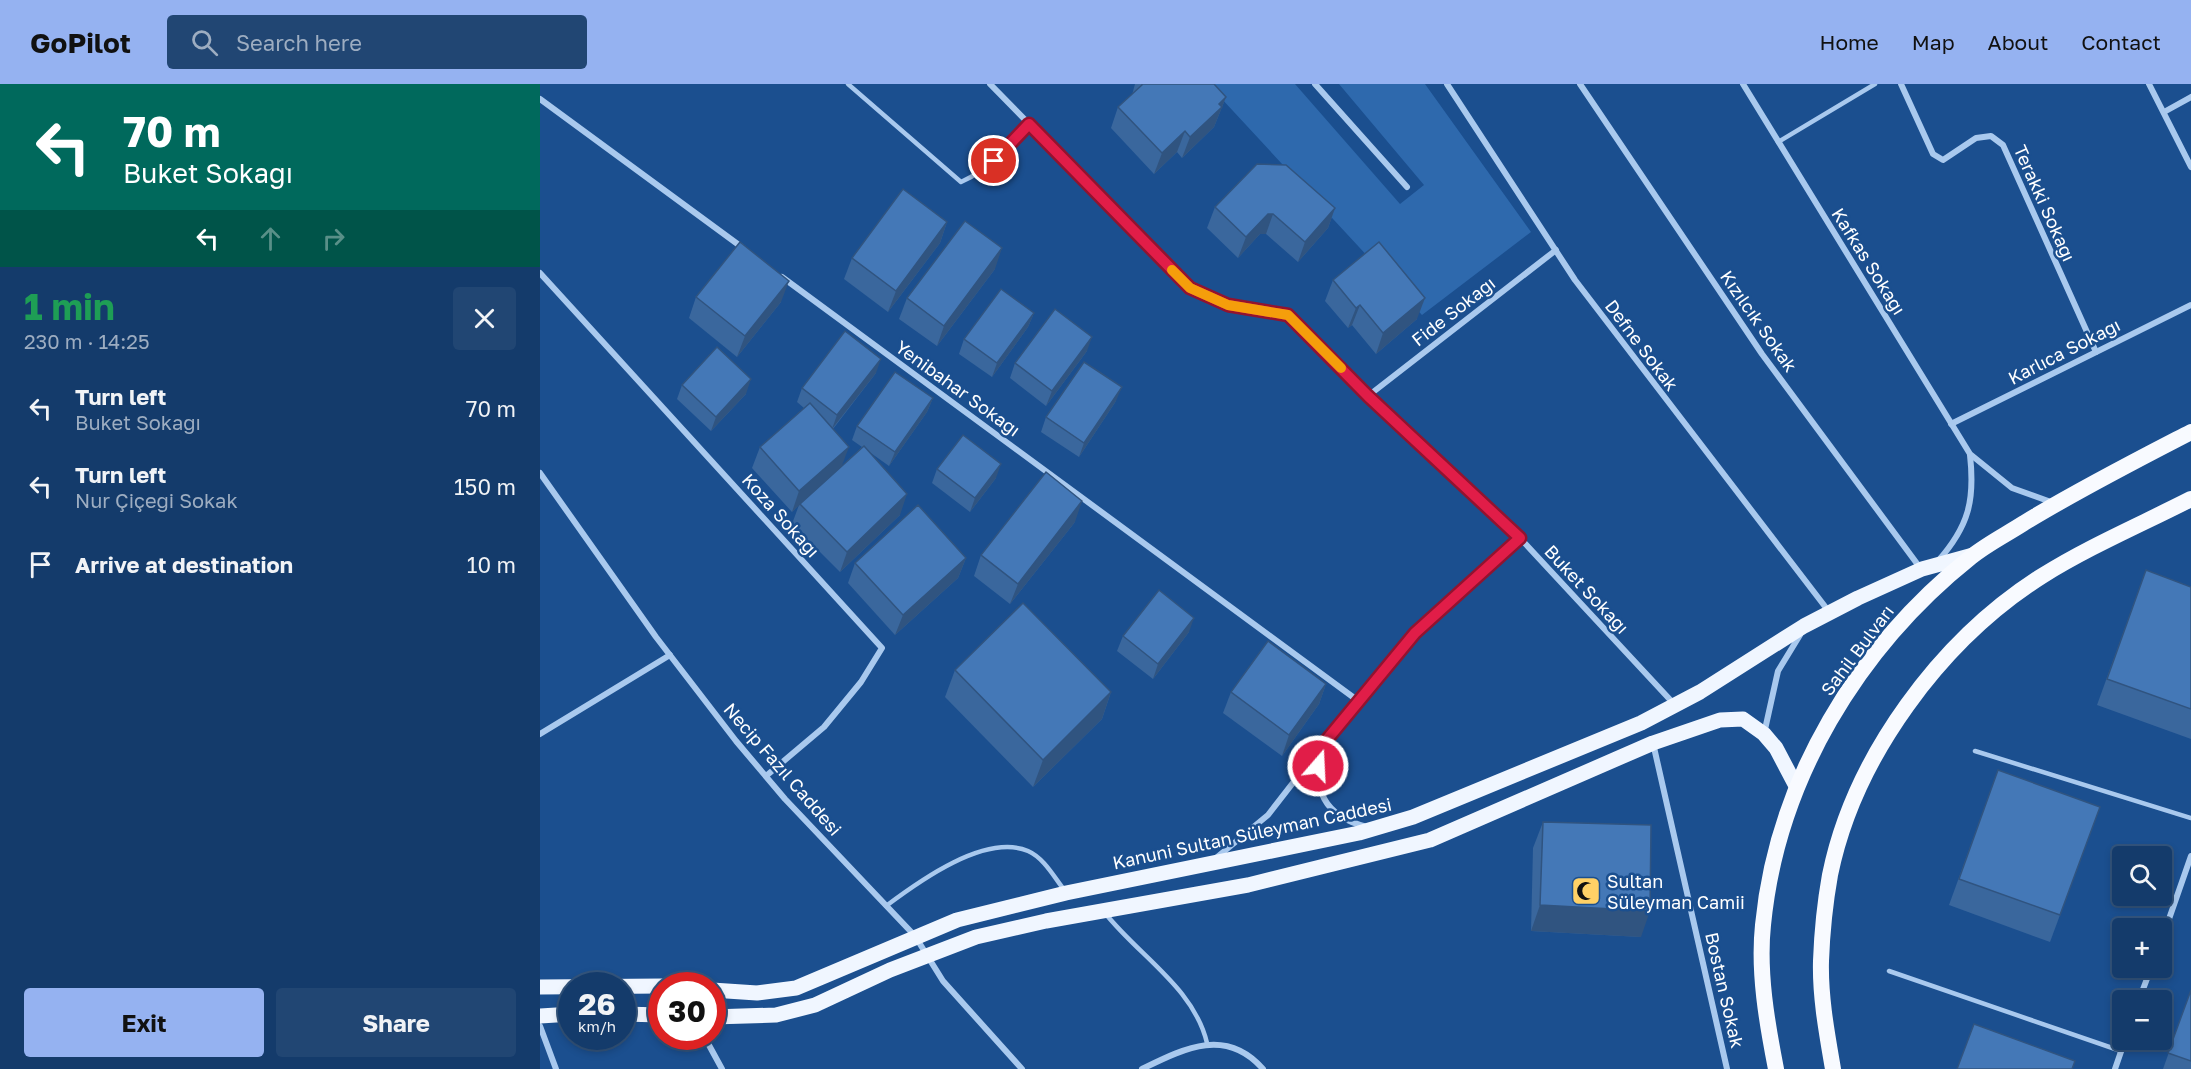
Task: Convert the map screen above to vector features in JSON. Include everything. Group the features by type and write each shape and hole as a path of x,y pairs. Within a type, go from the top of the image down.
{"highway":[{"name":"Sahil Bulvarı","path":"1776,1069 1763,981 1762,927 1769,880 1781,828 1796,786 1853,681 1905,617 1972,555 2056,504 2191,432"},
{"path":"1833,1069 1825,1018 1821,963 1830,875 1848,815 1884,742 1921,686 1978,623 1997,608 2043,575 2191,500"}],"main road":[{"name":"Kanuni Sultan Süleyman Caddesi","path":"726,991 757,993 796,988 842,971 915,936 957,920 1066,893 1373,829 1413,817 1531,771 1641,723 1759,656 1804,626 1928,567 1972,555"},
{"path":"726,1016 776,1014 815,1005 928,955 976,937 1248,885 1430,840 1653,743 1720,720 1743,719 1764,734 1776,748 1796,786"},
{"path":"540,987 648,986"},
{"path":"540,1016 558,1015"}],"street":[{"name":"Buket Sokağı","path":"990,84 1190,288 1228,305 1288,315 1368,396 1520,538 1675,705"},
{"path":"1315,84 1407,187"},
{"name":"Defne Sokak","path":"1447,84 1556,250 1664,399 1830,613"},
{"name":"Kızılcık Sokak","path":"1580,84 1762,354 1928,567"},
{"name":"Kafkas Sokağı","path":"1743,84 1970,454"},
{"name":"Terakki Sokağı","path":"1901,84 1933,154 1943,160 1976,138 1991,136 2004,145 2096,352"},
{"path":"2149,84 2191,167"},
{"path":"2164,112 2191,97"},
{"path":"540,99 747,251"},
{"name":"Fide Sokağı","path":"1368,396 1556,250"},
{"name":"Yenibahar Sokağı","path":"775,272 1357,700"},
{"name":"Koza Sokağı","path":"540,273 882,648 861,682 824,727 766,776"},
{"name":"Karlıca Sokağı","path":"1952,424 2191,305"},
{"path":"1928,567 1950,548 1966,520 1972,498 1970,454"},
{"path":"1970,454 2012,488 2034,498 2056,504"},
{"name":"Necip Fazıl Caddesi","path":"540,473 670,655 766,776 915,936 943,981 1022,1069"},
{"path":"1208,864 1268,814 1357,700 1415,633 1520,538"},
{"path":"1764,734 1778,671 1804,626"},
{"path":"540,734 670,655"},
{"path":"1325,742 1318,766 1320,790 1325,800 1330,809 1347,822 1373,829"},
{"name":"Bostan Sokak","path":"1653,743 1727,1069"},
{"path":"2169,918 2191,856"},
{"path":"540,1026 556,1069"},
{"path":"1142,1069 1172,1054 1207,1043 1229,1044 1263,1069"},
{"path":"712,1050 722,1069"},
{"path":"2115,1069 2121,1051"}],"lane":[{"path":"848,84 961,182 980,174 1029,124"},
{"path":"1778,142 1875,84"},
{"path":"1975,750 2191,818"},
{"path":"886,906 923,878 981,852 1006,846 1028,851 1039,857 1066,893"},
{"path":"1103,911 1125,938 1185,996 1199,1017 1207,1043"},
{"path":"1888,971 2121,1051"}],"shaded area":[{"path":"1208,84 1295,84 1400,204 1424,185 1339,84 1425,84 1531,232 1422,315"}],"building":[{"path":"1142,84 1214,84 1226,97 1219,104 1222,107 1190,137 1185,131 1162,153 1118,107"},
{"path":"1257,164 1286,165 1335,208 1305,242 1273,214 1268,214 1246,237 1215,207"},
{"path":"903,189 947,222 896,291 852,258"},
{"path":"965,221 1002,248 944,326 907,298"},
{"path":"740,242 789,281 745,336 696,297"},
{"path":"1379,242 1425,298 1383,333 1360,305 1356,308 1333,280"},
{"path":"1001,289 1034,313 997,363 964,339"},
{"path":"1055,309 1092,337 1052,391 1015,363"},
{"path":"845,331 881,359 837,415 802,388"},
{"path":"717,347 751,379 716,417 682,385"},
{"path":"1084,362 1122,387 1084,443 1046,417"},
{"path":"895,372 933,398 895,452 857,426"},
{"path":"810,403 849,447 799,491 760,447"},
{"path":"963,435 1001,464 975,498 937,469"},
{"path":"864,446 907,494 847,552 800,504"},
{"path":"1046,472 1082,501 1018,584 981,555"},
{"path":"918,505 966,558 903,615 855,563"},
{"path":"2146,570 2191,587 2191,709 2107,679"},
{"path":"1159,590 1194,618 1158,664 1123,636"},
{"path":"1023,603 1111,692 1043,760 955,670"},
{"path":"1268,641 1326,684 1289,735 1231,692"},
{"path":"1998,770 2100,807 2060,915 1959,879"},
{"name":"Sultan Süleyman Camii","path":"1543,822 1651,825 1650,911 1540,905"},
{"path":"2191,990 2191,1061 2168,1053 2172,1050 2172,1042"},
{"path":"1974,1024 2075,1061 2072,1069 1957,1069"}],"slow traffic":[{"path":"1172,270 1190,288 1228,305 1288,315 1341,368"}],"place":[{"name":"Sultan Süleyman Camii","path":"1586,891"}],"route":[{"path":"994,161 1029,124 1190,288 1228,305 1288,315 1368,396 1520,538 1415,633 1362,694 1325,742 1318,766"}]}
